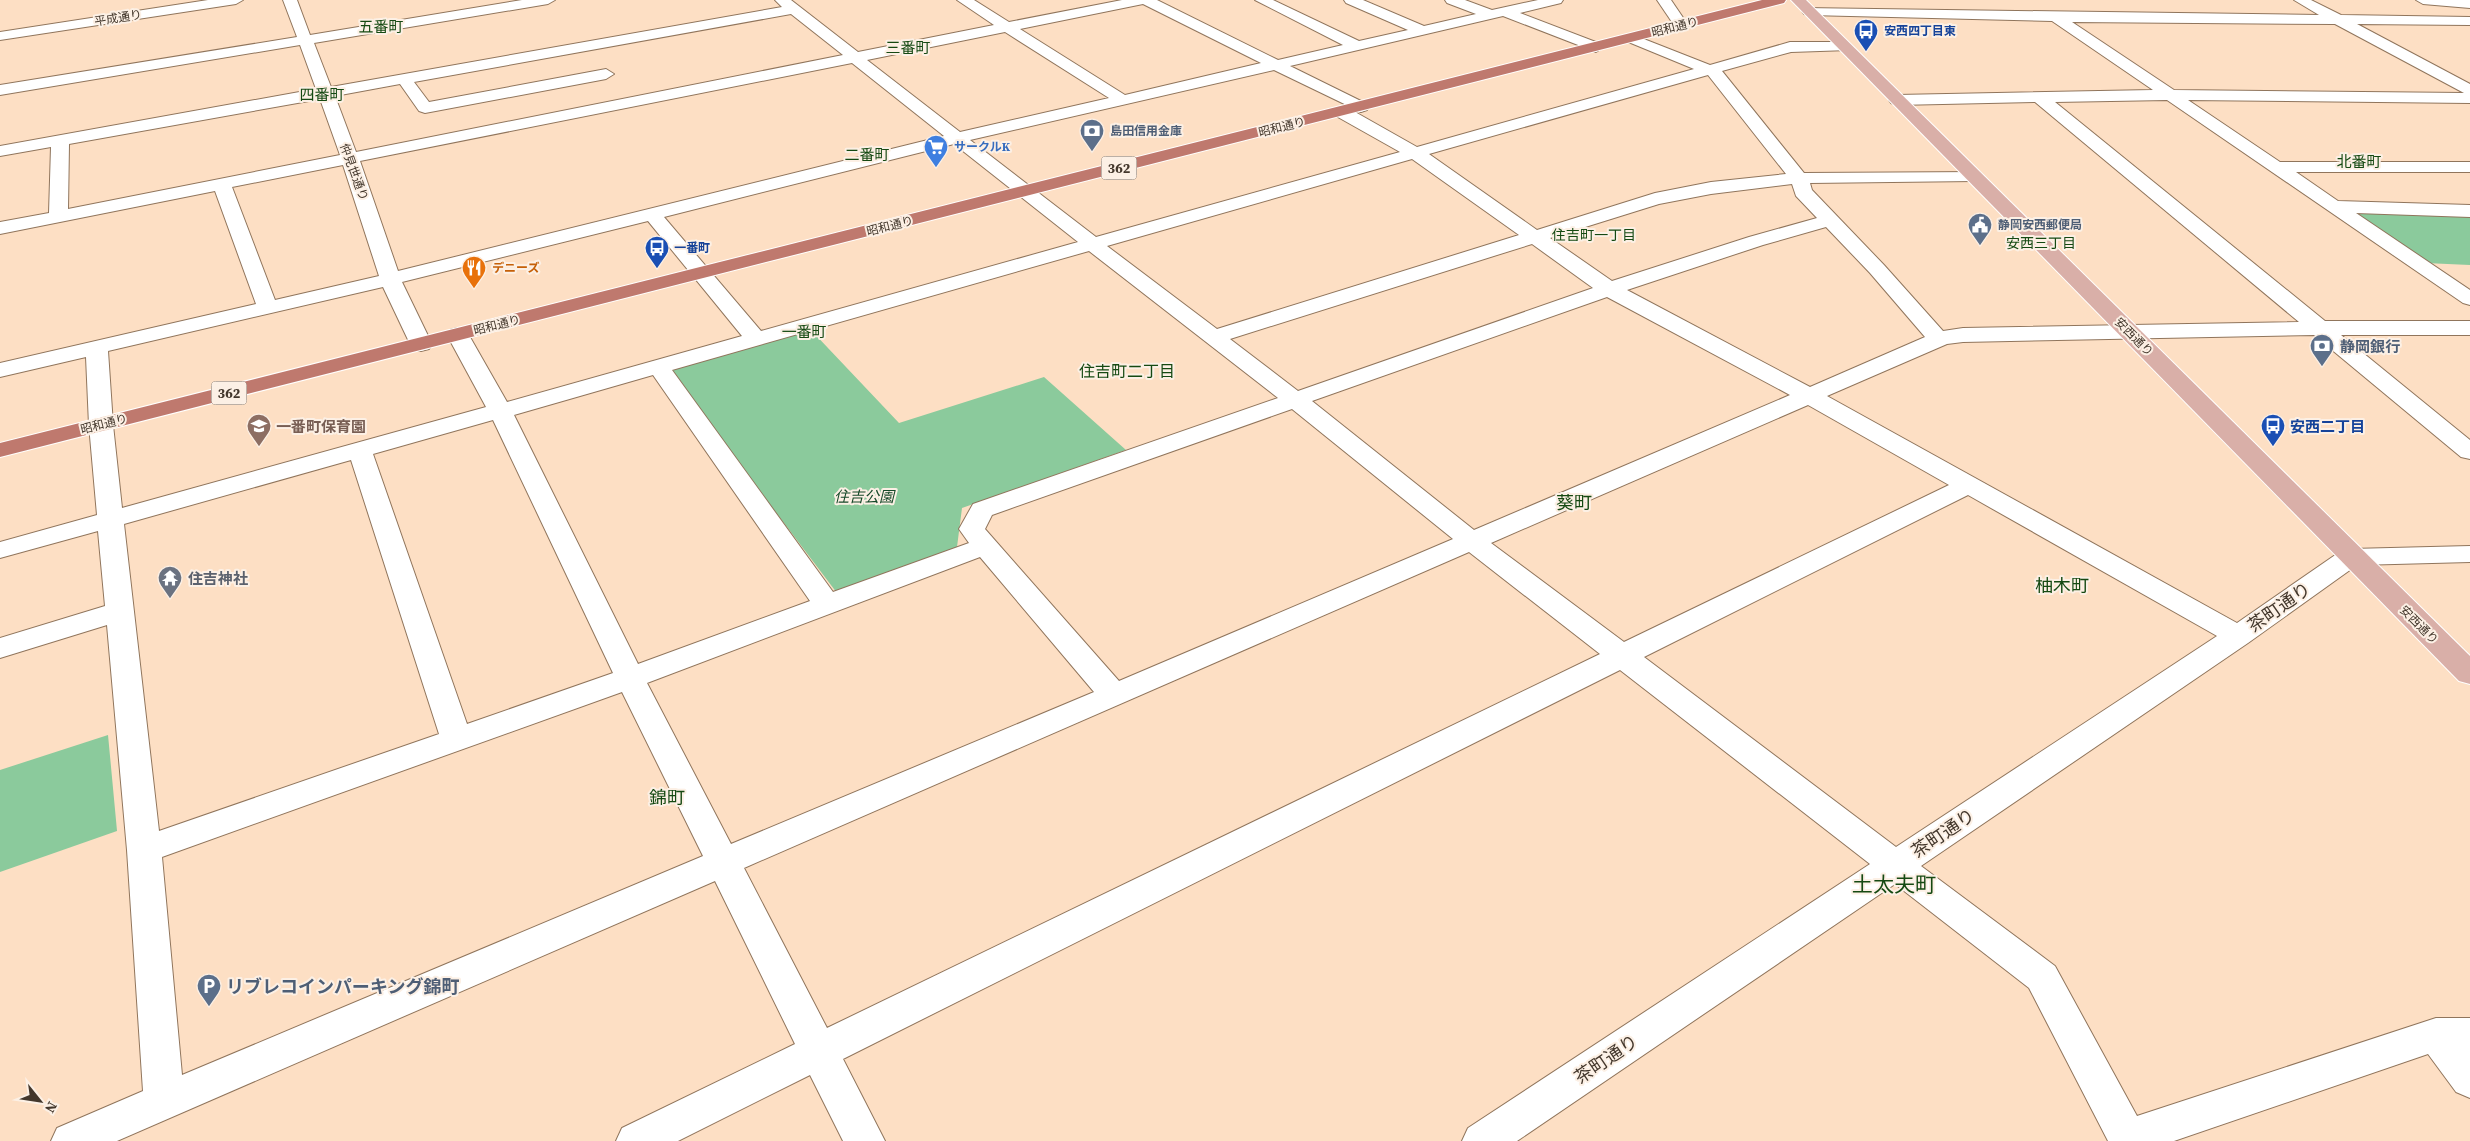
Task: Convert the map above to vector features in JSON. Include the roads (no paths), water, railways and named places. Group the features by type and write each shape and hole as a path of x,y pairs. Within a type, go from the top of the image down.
{"highway":[{"name":"昭和通り","path":"0,450 1779,0"}],"main road":[{"name":"安西通り","path":"1804,6 2470,674"}],"street":[{"name":"平成通り","path":"0,36 236,0"},
{"name":"仲見世通り","path":"290,0 350,158 391,279 411,328 421,344"},
{"path":"0,90 548,0"},
{"path":"0,228 1144,0 1277,65 1351,109 1609,290 1808,395 2238,636"},
{"path":"1262,0 1358,46"},
{"path":"1351,0 1421,30"},
{"path":"1452,0 1498,13 1596,47"},
{"path":"0,370 391,279 958,138 1556,0"},
{"path":"1664,0 1681,25"},
{"path":"1919,0 1931,14"},
{"path":"2301,0 2470,90"},
{"path":"2423,0 2470,4"},
{"path":"968,3 995,1"},
{"path":"968,3 1124,101"},
{"path":"0,151 582,46 787,4 1025,192 1297,401 1472,541 1894,866 2042,977 2128,1140 2453,1035 2470,1080"},
{"path":"2030,4 2171,95 2331,206 2470,299"},
{"path":"1804,6 1931,14 2054,18 2470,21"},
{"path":"1631,38 1716,73 1799,178 1803,192 1877,270 1938,339"},
{"path":"582,46 630,102"},
{"path":"0,550 360,451 1790,47 1844,47"},
{"path":"404,78 425,108 606,74"},
{"path":"1898,100 2171,95 2470,98"},
{"path":"2040,98 2316,328 2470,452"},
{"path":"58,216 60,140"},
{"path":"2275,167 2470,167"},
{"path":"1215,337 1655,199 1711,188 1799,178 1974,176"},
{"path":"222,184 268,308"},
{"path":"2331,206 2470,211"},
{"path":"651,213 756,339"},
{"path":"1114,696 985,546 972,528 982,510 1609,290 1756,241 1830,220"},
{"path":"72,1141 164,1100 1114,696 1938,339 1963,335 2316,328 2470,328"},
{"path":"458,335 500,411 630,678 864,1141"},
{"path":"97,348 102,425 144,850 164,1100"},
{"path":"658,366 827,604"},
{"path":"360,451 456,738"},
{"path":"637,1141 1969,485"},
{"path":"144,850 630,678 985,546"},
{"path":"2351,556 2470,554"},
{"name":"茶町通り","path":"1483,1141 2238,636 2351,556"},
{"path":"0,648 120,611"}],"place":[{"name":"安西四丁目東","path":"1866,52"},
{"name":"島田信用金庫","path":"1092,152"},
{"name":"サークルK","path":"936,168"},
{"name":"静岡安西郵便局","path":"1980,246"},
{"name":"一番町","path":"657,269"},
{"name":"デニーズ","path":"474,289"},
{"name":"静岡銀行","path":"2322,367"},
{"name":"一番町保育園","path":"259,447"},
{"name":"安西二丁目","path":"2273,447"},
{"name":"住吉神社","path":"170,599"},
{"name":"リブレコインパーキング錦町","path":"209,1007"}],"district":[{"name":"五番町","path":"381,26"},
{"name":"三番町","path":"908,47"},
{"name":"四番町","path":"322,94"},
{"name":"二番町","path":"867,154"},
{"name":"北番町","path":"2359,161"},
{"name":"住吉町一丁目","path":"1594,235"},
{"name":"安西三丁目","path":"2041,243"},
{"name":"一番町","path":"804,331"},
{"name":"住吉町二丁目","path":"1127,371"},
{"name":"葵町","path":"1574,502"},
{"name":"柚木町","path":"2062,585"},
{"name":"錦町","path":"667,797"},
{"name":"土太夫町","path":"1894,884"}],"park label":[{"name":"住吉公園","path":"864,496"}]}
